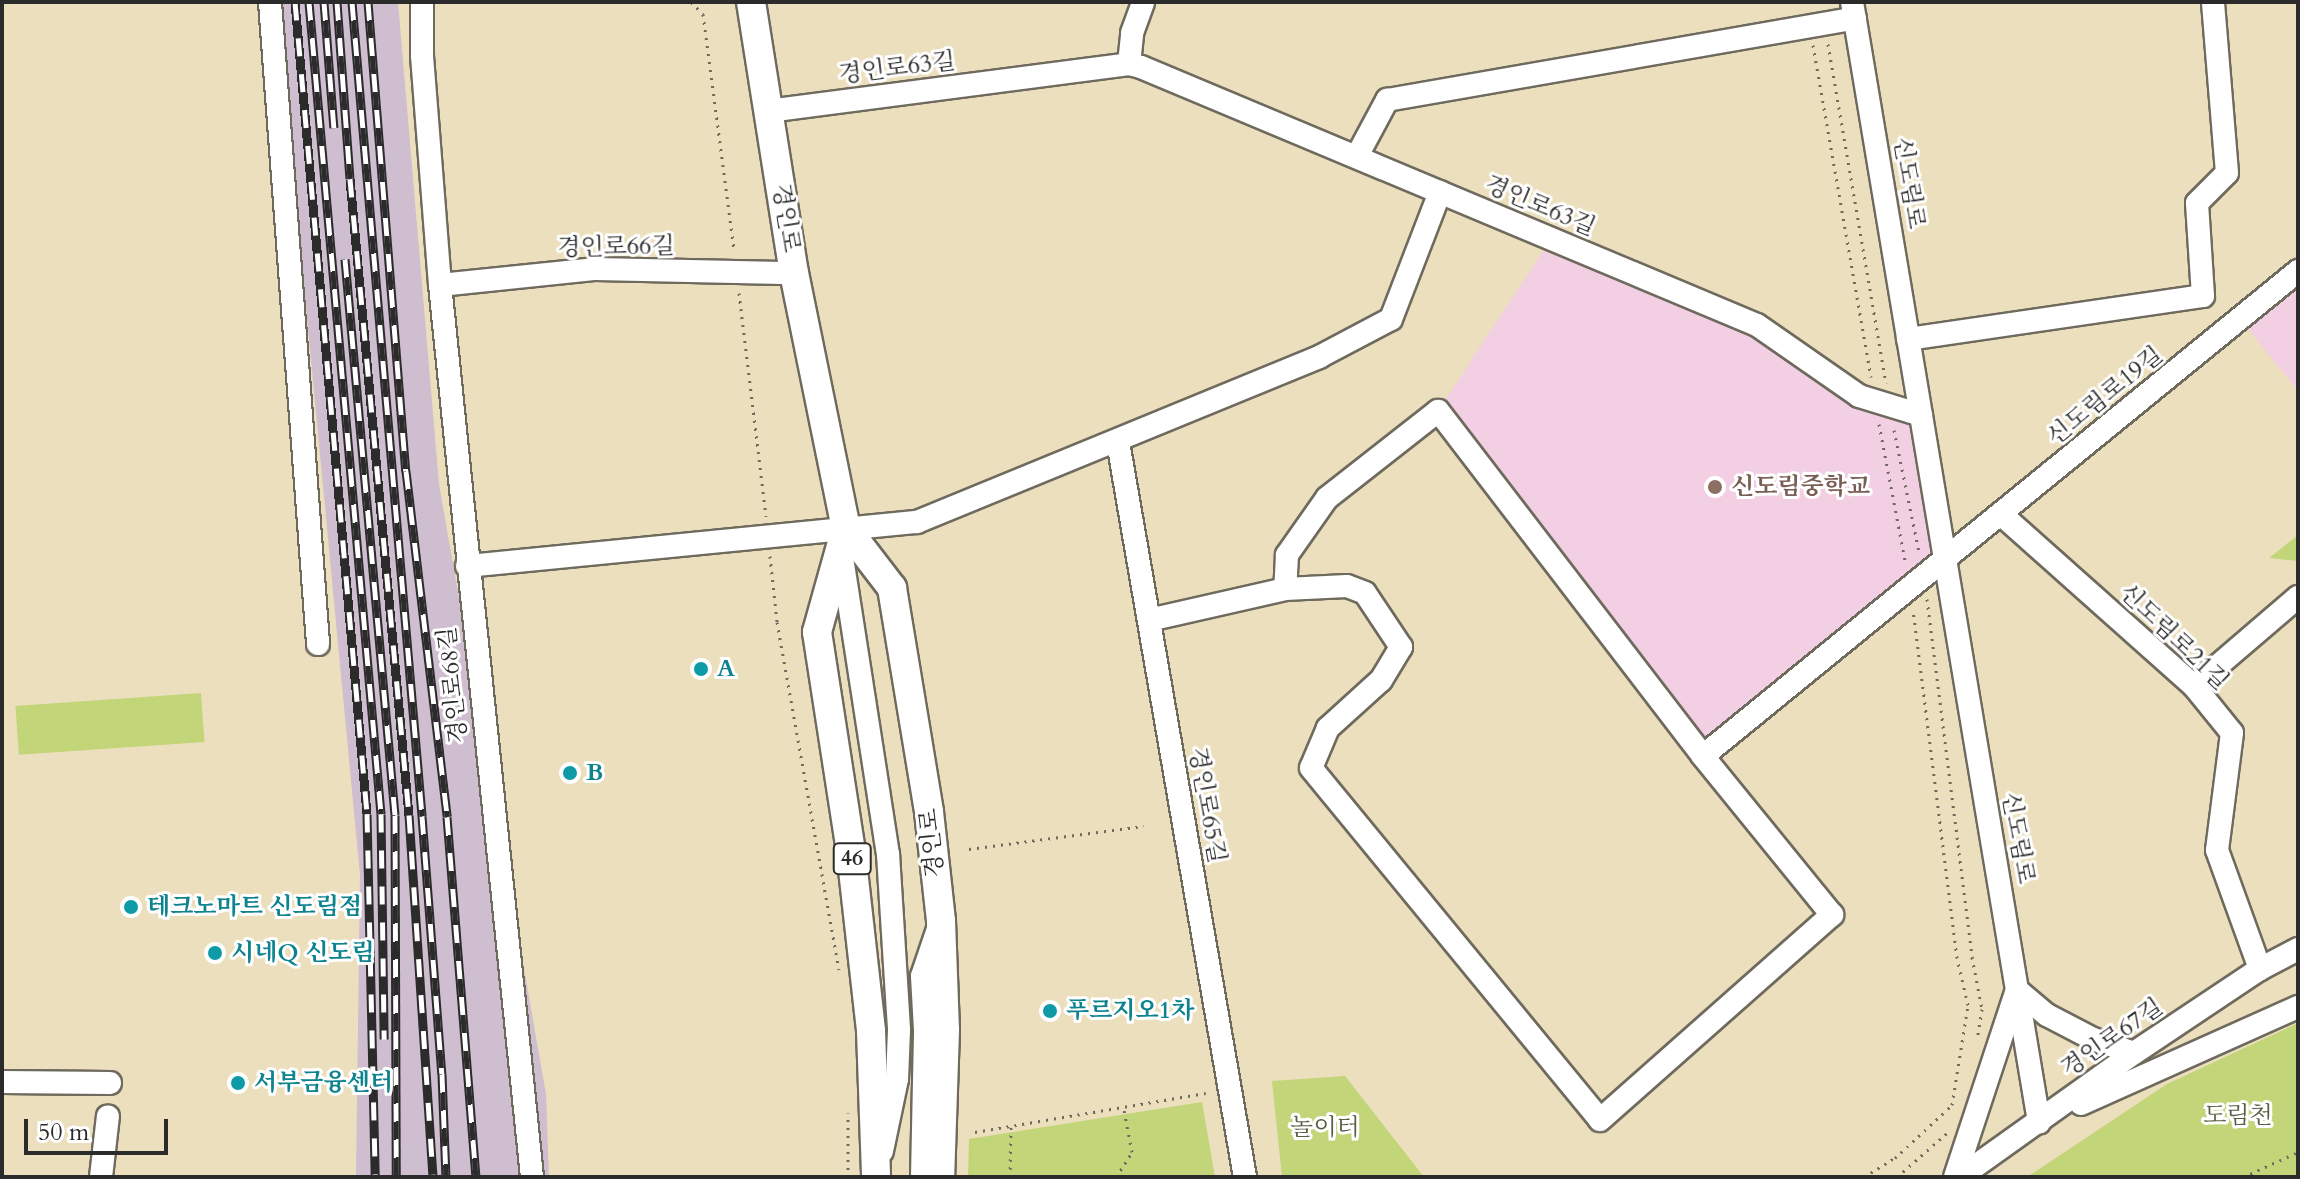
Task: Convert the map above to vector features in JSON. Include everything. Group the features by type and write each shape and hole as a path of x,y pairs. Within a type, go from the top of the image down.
{"main road":[{"name":"경인로","path":"753,5 794,273 843,537 817,632 851,852 871,1031 876,1177"},
{"name":"경인로","path":"843,537 892,588 929,812 941,921 945,1030 940,1177"}],"street":[{"path":"270,2 318,644"},
{"path":"422,2 422,56 440,285 467,566 769,538 843,537 917,522 1319,357 1391,319 1440,192"},
{"path":"1129,64 1132,33 1143,2"},
{"path":"1908,339 2203,296 2197,203 2227,173 2213,2"},
{"path":"1357,156 1387,100 1824,23 1854,10"},
{"name":"신도림로","path":"1854,10 2039,1122"},
{"name":"경인로63길","path":"768,111 1129,64 1153,70 1757,325 1859,396 1921,415"},
{"name":"경인로66길","path":"440,285 596,269 794,273"},
{"name":"신도림로19길","path":"1945,562 2298,271"},
{"path":"1149,620 1285,589 1347,586 1365,593 1401,647 1381,680 1328,728 1311,768 1600,1120 1832,915 1703,756 1438,411 1327,498 1287,555 1285,589"},
{"name":"경인로65길","path":"1118,442 1245,1177"},
{"name":"신도림로21길","path":"2002,515 2194,686 2232,733 2217,850 2260,969"},
{"path":"843,537 888,854 898,1015 897,1079 876,1177"},
{"path":"1703,756 1945,562"},
{"name":"경인로68길","path":"467,566 532,1177"},
{"path":"2194,686 2298,597"},
{"path":"922,1177 925,1030 922,976 941,921"},
{"name":"경인로67길","path":"1958,1177 2214,999 2298,949"},
{"path":"1958,1177 2017,990 2047,1015 2134,1053"},
{"path":"2214,999 2218,1024 2230,1037"},
{"path":"2039,1122 2298,1007"},
{"path":"2,1082 110,1083"},
{"path":"101,1177 108,1116"}],"path":[{"path":"1824,23 1889,405 1925,578 1972,957 1982,1009 1975,1051"},
{"path":"769,538 777,622 841,983"},
{"path":"969,849 1143,826"},
{"path":"975,1132 1206,1093"},
{"path":"848,1104 848,1177"},
{"path":"1116,1177 1132,1152 1124,1109"},
{"path":"1010,1177 1011,1126"},
{"path":"1897,1177 1954,1127"},
{"path":"2243,1177 2298,1152"}],"shaded area":[{"path":"277,2 398,2 439,484 546,1094 549,1177 356,1177 360,875"},
{"name":"신도림중학교","path":"1551,239 1757,325 1859,396 1921,415 1945,562 1703,756 1438,411"},
{"path":"2298,271 2298,391 2240,319"}],"green space":[{"path":"2298,535 2298,561 2269,558"},
{"path":"201,693 204,742 19,755 15,706"},
{"name":"도림천","path":"2298,1023 2298,1177 2027,1177 2167,1084"},
{"name":"놀이터","path":"1345,1076 1424,1177 1282,1177 1272,1081"},
{"path":"1202,1102 1215,1177 968,1177 969,1139"}],"railway":[{"path":"295,2 367,814 375,1177"},
{"path":"309,2 381,814 384,1039"},
{"path":"324,2 334,128"},
{"path":"337,2 350,179 409,815 433,1177"},
{"path":"352,2 422,816 442,1074 446,1177"},
{"path":"368,2 406,471 447,817 476,1177"},
{"path":"345,259 395,815 396,1177"}],"place":[{"name":"신도림중학교","path":"1715,487"},
{"name":"A","path":"701,669"},
{"name":"B","path":"570,773"},
{"name":"테크노마트 신도림점","path":"131,907"},
{"name":"시네Q 신도림","path":"215,953"},
{"name":"푸르지오1차","path":"1050,1011"},
{"name":"서부금융센터","path":"238,1083"}]}
